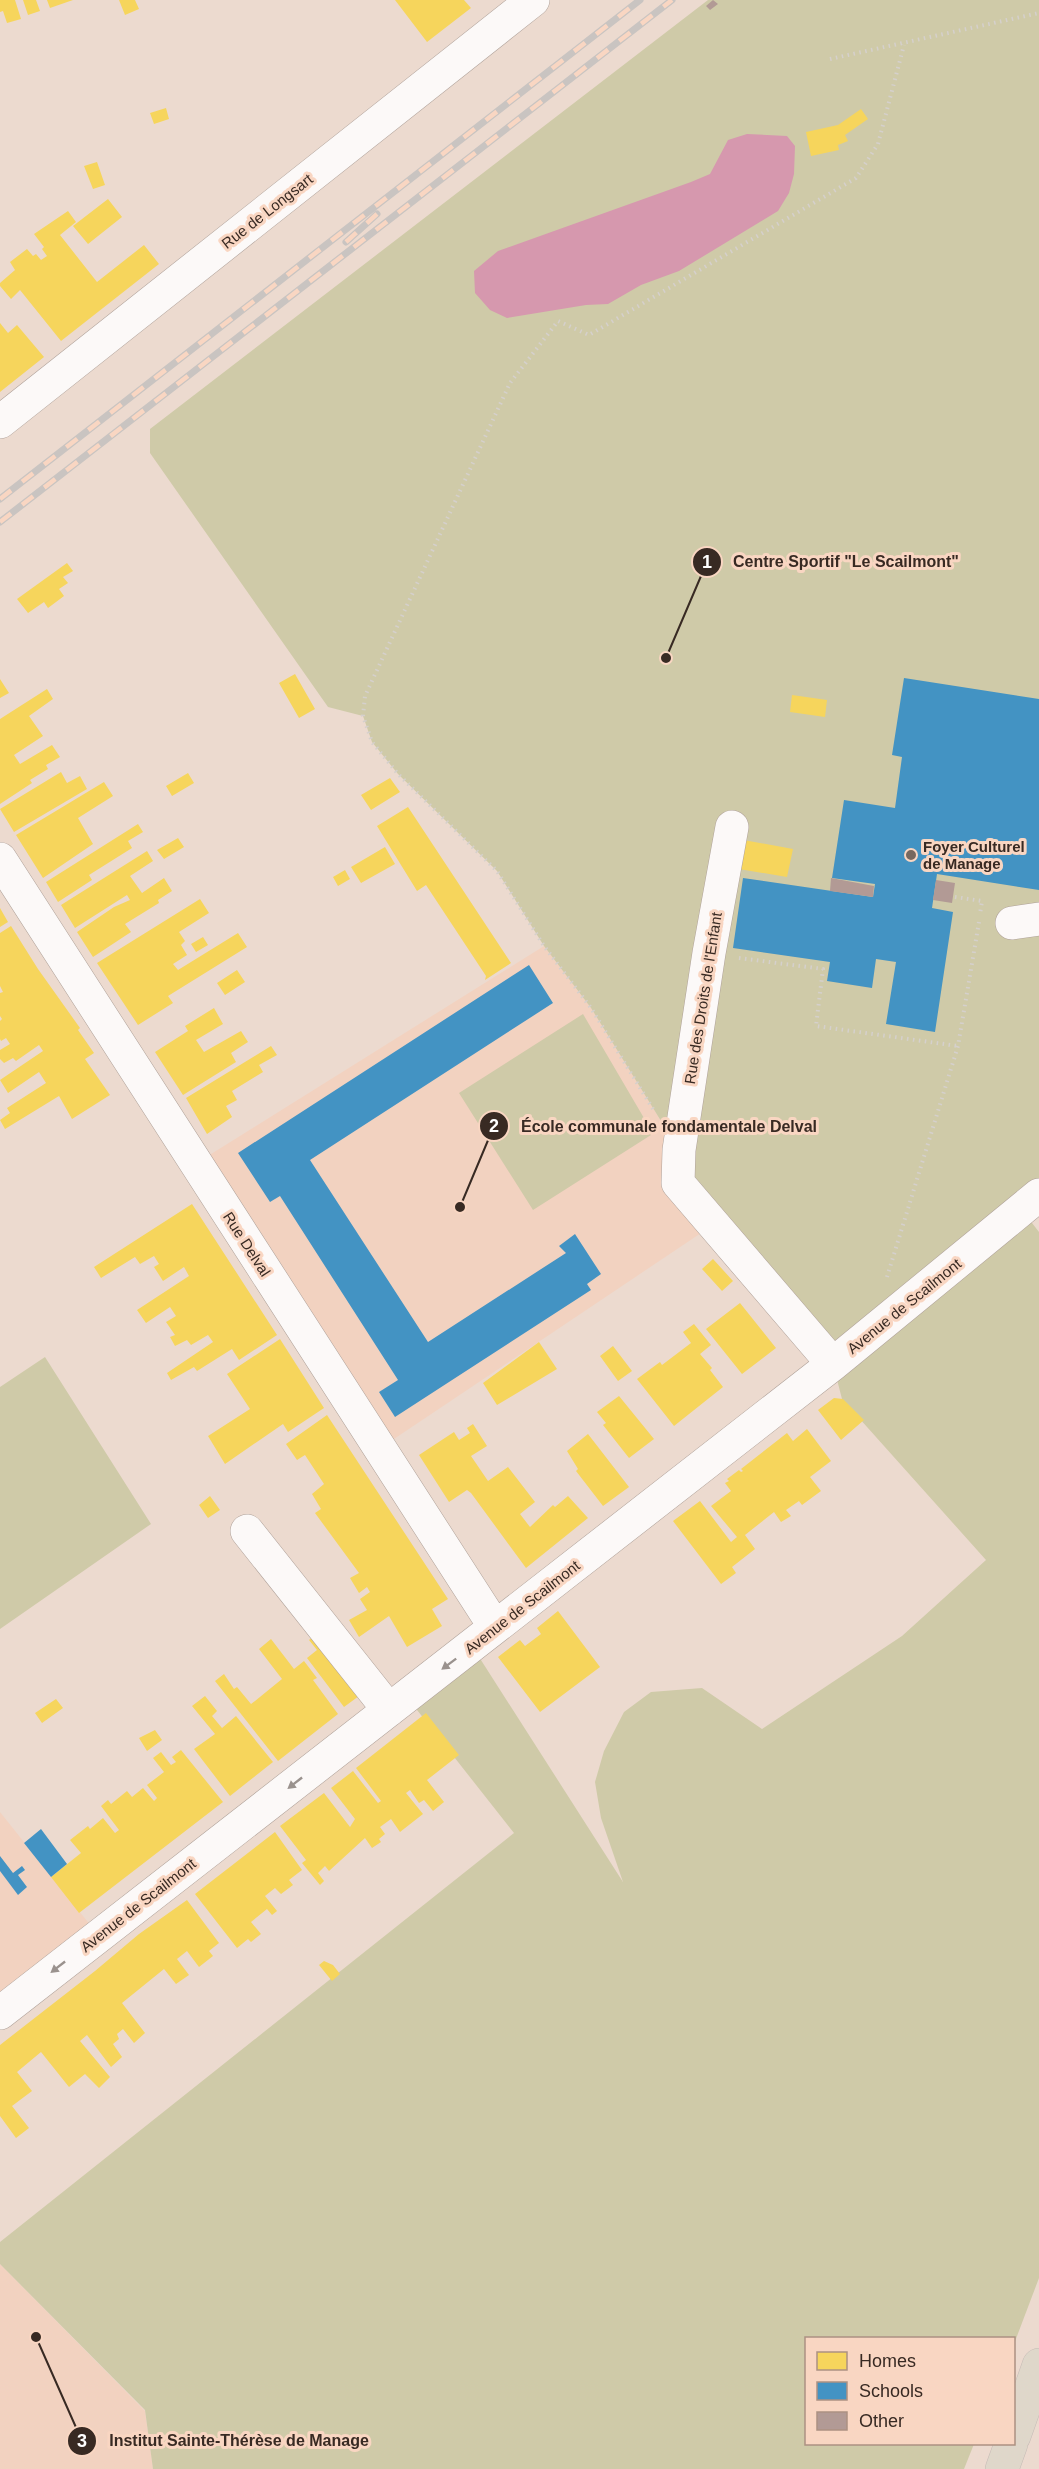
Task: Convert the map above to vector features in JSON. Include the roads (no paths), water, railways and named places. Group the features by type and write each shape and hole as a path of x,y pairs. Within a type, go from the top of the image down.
{"highway":[{"path":"1015,2433 1039,2365"},
{"path":"1002,2469 1011,2445"}],"street":[{"name":"Rue de Longsart","path":"0,423 533,0"},
{"name":"Rue des Droits de l'Enfant","path":"732,827 709,953 679,1150 678,1183 833,1364"},
{"name":"Rue Delval","path":"0,859 495,1627"},
{"name":"Avenue de Scailmont","path":"0,2013 833,1364 1039,1196"},
{"path":"247,1531 388,1710"}],"railway":[{"path":"0,499 640,0"},
{"path":"0,522 672,0"},
{"path":"346,242 377,214"}],"place":[{"name":"Centre Sportif \"Le Scailmont\"","path":"666,658"},
{"name":"Foyer Culturel de Manage","path":"911,855"},
{"name":"École communale fondamentale Delval","path":"460,1207"},
{"name":"Institut Sainte-Thérèse de Manage","path":"36,2337"}]}
